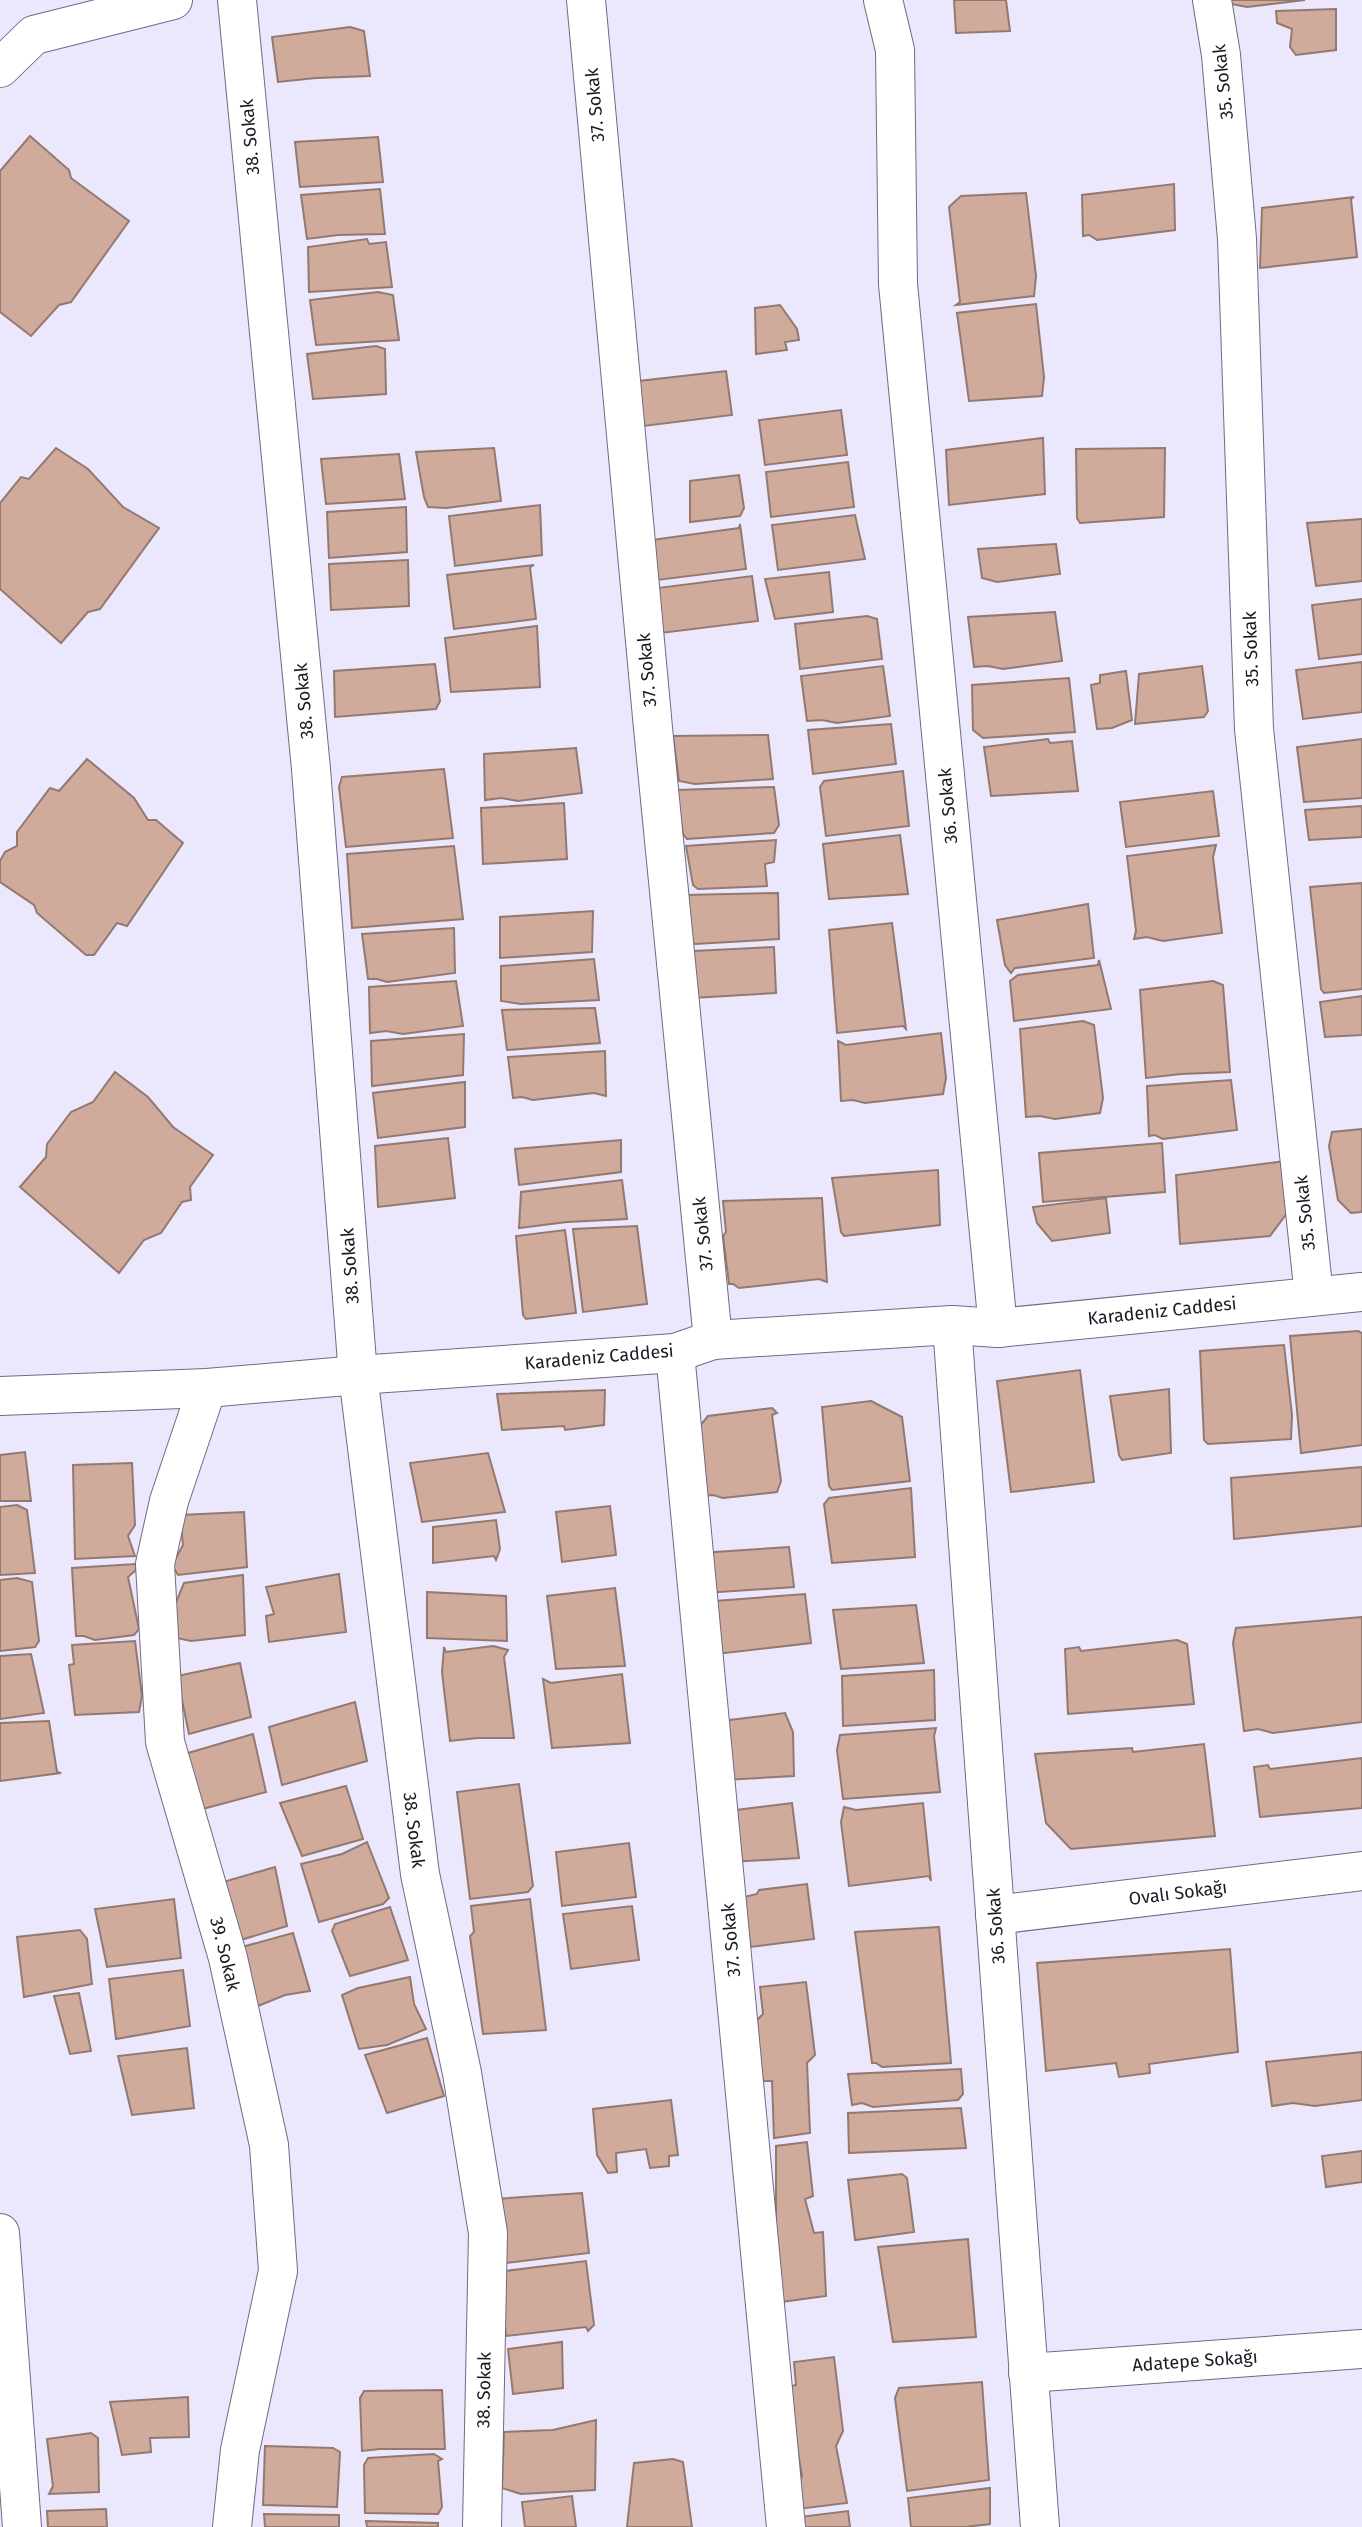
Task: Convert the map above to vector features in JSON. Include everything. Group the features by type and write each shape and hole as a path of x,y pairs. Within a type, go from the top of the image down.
{"street":[{"path":"0,68 34,35 173,0"},
{"name":"38. Sokak","path":"237,0 312,782 358,1375 420,1874 462,2073 488,2233 482,2527"},
{"name":"37. Sokak","path":"586,0 651,715 713,1339"},
{"name":"36. Sokak","path":"883,0 895,50 898,284 998,1328"},
{"name":"35. Sokak","path":"1212,0 1221,55 1237,239 1254,729 1314,1296"},
{"name":"Karadeniz Caddesi","path":"0,1396 207,1388 675,1353 713,1339 952,1325 998,1328 1362,1292"},
{"name":"36. Sokak","path":"952,1325 1040,2527"},
{"name":"37. Sokak","path":"675,1353 786,2527"},
{"name":"39. Sokak","path":"207,1388 169,1501 155,1564 165,1742 228,1958 270,2158 278,2271 240,2451 232,2527"},
{"name":"Ovalı Sokağı","path":"995,1915 1362,1871"},
{"path":"0,2233 22,2527"},
{"name":"Adatepe Sokağı","path":"1028,2373 1362,2349"}],"building":[{"path":"954,0 1006,0 1010,31 956,33"},
{"path":"1231,0 1305,0 1247,7 1231,4"},
{"path":"1336,9 1336,50 1296,55 1290,47 1292,29 1277,23 1276,11"},
{"path":"350,27 364,31 370,76 278,82 272,37"},
{"path":"30,136 69,170 71,178 129,221 71,302 59,305 31,336 0,312 0,171"},
{"path":"378,137 383,182 300,187 295,142"},
{"path":"1174,184 1175,230 1097,240 1089,235 1083,236 1082,195"},
{"path":"380,189 385,234 307,239 301,195"},
{"path":"1026,193 1036,276 1034,296 956,305 960,302 949,207 961,196"},
{"path":"1354,197 1351,199 1357,257 1260,268 1262,208"},
{"path":"367,239 369,244 386,242 392,287 309,292 308,247"},
{"path":"378,292 393,295 399,340 316,345 310,300"},
{"path":"1036,304 1044,377 1042,396 969,401 957,313"},
{"path":"780,305 797,329 799,340 785,342 787,350 756,354 755,308"},
{"path":"376,346 385,349 386,394 313,399 307,354"},
{"path":"726,371 732,415 644,426 639,381"},
{"path":"841,410 847,455 765,465 759,420"},
{"path":"1043,438 1045,494 949,505 946,450"},
{"path":"56,448 88,469 123,507 159,528 100,609 88,612 61,643 0,589 0,503 21,477 29,479"},
{"path":"494,448 501,501 446,508 428,507 416,452"},
{"path":"1165,448 1164,517 1080,523 1077,518 1076,449"},
{"path":"399,454 405,499 326,504 321,459"},
{"path":"848,462 854,507 771,517 766,472"},
{"path":"739,475 744,508 740,516 690,522 690,481"},
{"path":"540,505 542,555 455,566 449,516"},
{"path":"406,507 407,552 329,558 327,512"},
{"path":"855,515 865,559 778,570 772,525"},
{"path":"1362,519 1362,581 1316,586 1307,523"},
{"path":"740,524 746,569 649,581 644,541 739,528"},
{"path":"1056,544 1060,574 997,582 982,578 978,549"},
{"path":"408,560 409,606 331,610 329,564"},
{"path":"534,565 530,567 536,619 454,629 447,575"},
{"path":"829,572 833,612 775,619 765,579"},
{"path":"752,576 758,621 661,633 650,589"},
{"path":"1362,599 1362,654 1319,659 1312,605"},
{"path":"1055,612 1062,661 1003,669 974,667 968,617"},
{"path":"867,616 877,619 882,659 800,669 795,624"},
{"path":"537,626 540,687 451,692 445,638"},
{"path":"1362,662 1362,712 1303,719 1296,670"},
{"path":"435,664 440,701 436,709 335,717 334,671"},
{"path":"883,666 890,716 837,723 807,721 801,676"},
{"path":"1202,666 1208,711 1204,717 1135,724 1139,674"},
{"path":"1126,671 1132,720 1112,728 1097,729 1091,685 1100,683 1100,675"},
{"path":"1069,678 1075,732 983,738 973,730 972,685"},
{"path":"891,724 896,764 813,774 808,730"},
{"path":"768,735 773,779 695,784 679,781 673,736"},
{"path":"1048,739 1050,743 1072,741 1078,791 991,796 984,747"},
{"path":"1362,739 1362,798 1304,802 1297,747"},
{"path":"576,748 582,793 518,801 501,798 485,800 484,754"},
{"path":"87,759 134,798 148,820 156,820 183,843 127,926 117,923 94,955 86,955 37,913 34,905 0,882 0,861 5,852 17,846 17,832 50,788 59,791"},
{"path":"444,769 453,838 346,847 339,787 342,777"},
{"path":"903,771 909,826 826,836 820,787 824,781"},
{"path":"774,787 779,825 774,833 687,839 683,834 676,790"},
{"path":"1213,791 1219,836 1126,847 1120,802"},
{"path":"564,803 567,859 483,864 481,808"},
{"path":"1362,806 1362,837 1309,840 1305,810"},
{"path":"900,835 908,894 829,899 823,844"},
{"path":"776,840 774,862 765,864 767,886 698,889 693,885 686,846"},
{"path":"1216,845 1213,857 1222,933 1163,941 1147,937 1134,939 1136,931 1127,856"},
{"path":"454,846 463,919 352,928 347,854"},
{"path":"1362,883 1362,989 1324,993 1321,989 1310,887"},
{"path":"778,893 779,939 695,944 690,940 684,895"},
{"path":"1088,904 1094,958 1015,968 1011,973 1005,965 997,920"},
{"path":"593,911 592,952 500,958 500,917"},
{"path":"892,923 906,1029 903,1026 837,1033 829,930"},
{"path":"454,928 455,973 387,982 368,979 362,934"},
{"path":"774,947 776,993 693,998 694,951"},
{"path":"594,959 599,1000 521,1004 501,1001 501,966"},
{"path":"1099,960 1111,1009 1014,1021 1010,981 1018,975 1098,965"},
{"path":"456,981 463,1026 403,1034 386,1031 370,1033 369,987"},
{"path":"1213,981 1223,985 1230,1072 1146,1078 1140,990"},
{"path":"1362,996 1362,1035 1325,1037 1320,1002"},
{"path":"595,1008 600,1043 507,1050 502,1010"},
{"path":"1083,1021 1094,1025 1103,1098 1100,1113 1055,1119 1026,1117 1020,1029"},
{"path":"941,1033 946,1078 943,1094 865,1103 841,1101 838,1041 846,1045"},
{"path":"464,1034 463,1075 372,1086 371,1041"},
{"path":"605,1051 606,1096 594,1093 533,1100 513,1098 508,1057"},
{"path":"115,1072 148,1097 173,1127 213,1155 190,1187 191,1200 182,1202 161,1233 144,1240 119,1273 20,1187 46,1157 47,1144 71,1112 93,1102"},
{"path":"1231,1080 1237,1130 1163,1139 1155,1135 1149,1136 1147,1086"},
{"path":"465,1082 465,1127 378,1138 373,1093"},
{"path":"1362,1129 1362,1212 1351,1213 1338,1200 1329,1146 1332,1132"},
{"path":"448,1138 455,1198 378,1207 375,1146"},
{"path":"621,1140 621,1172 519,1185 515,1149"},
{"path":"1162,1143 1165,1192 1043,1202 1039,1153"},
{"path":"1293,1160 1296,1201 1270,1236 1180,1244 1176,1175"},
{"path":"938,1170 940,1225 844,1236 841,1232 832,1178"},
{"path":"622,1180 627,1219 519,1228 521,1192"},
{"path":"822,1198 827,1282 819,1279 739,1288 729,1284 723,1236 726,1232 723,1201"},
{"path":"1106,1198 1110,1233 1052,1241 1037,1223 1033,1207"},
{"path":"637,1226 647,1304 583,1312 573,1229"},
{"path":"565,1230 576,1313 526,1319 523,1315 516,1236"},
{"path":"1358,1331 1362,1333 1362,1445 1301,1453 1290,1336"},
{"path":"1284,1345 1292,1415 1291,1439 1208,1444 1204,1440 1200,1351"},
{"path":"1080,1370 1094,1482 1011,1492 997,1381"},
{"path":"1169,1389 1171,1453 1122,1460 1110,1396"},
{"path":"605,1390 604,1425 565,1430 564,1426 502,1430 497,1394"},
{"path":"871,1401 902,1417 910,1481 832,1490 829,1486 822,1407"},
{"path":"772,1408 777,1413 772,1415 781,1481 777,1492 723,1498 703,1496 694,1433 708,1416"},
{"path":"25,1452 31,1501 0,1501 0,1455"},
{"path":"488,1453 505,1512 422,1522 410,1463"},
{"path":"132,1463 135,1525 128,1536 135,1556 75,1559 73,1465"},
{"path":"1362,1467 1362,1526 1234,1539 1231,1478"},
{"path":"911,1488 915,1557 832,1563 824,1504 829,1498"},
{"path":"17,1505 27,1510 35,1573 0,1575 0,1507"},
{"path":"610,1506 616,1555 562,1562 556,1512"},
{"path":"244,1512 247,1567 178,1575 172,1565 183,1545 180,1515"},
{"path":"496,1520 500,1549 496,1560 494,1556 433,1563 433,1527"},
{"path":"789,1547 794,1587 705,1593 700,1553"},
{"path":"136,1564 136,1570 128,1577 139,1629 134,1635 95,1640 76,1636 72,1568"},
{"path":"339,1574 346,1632 269,1642 266,1616 274,1614 266,1587"},
{"path":"243,1575 245,1635 191,1641 177,1638 173,1610 184,1583"},
{"path":"17,1578 32,1582 39,1641 35,1647 0,1651 0,1580"},
{"path":"615,1588 625,1666 556,1669 547,1596"},
{"path":"427,1592 506,1596 507,1641 427,1638"},
{"path":"805,1594 811,1643 708,1655 702,1602"},
{"path":"916,1605 924,1663 841,1669 833,1610"},
{"path":"1362,1617 1362,1722 1273,1733 1258,1729 1244,1731 1233,1643 1236,1628"},
{"path":"1177,1640 1187,1644 1194,1704 1068,1714 1065,1649 1079,1647 1081,1651"},
{"path":"135,1641 142,1696 139,1712 75,1715 69,1665 74,1664 72,1645"},
{"path":"493,1646 508,1650 504,1657 514,1738 450,1741 442,1672 444,1647 446,1652"},
{"path":"31,1654 44,1713 0,1719 0,1656"},
{"path":"240,1663 251,1717 189,1734 177,1676"},
{"path":"934,1670 935,1720 843,1726 842,1676"},
{"path":"622,1674 630,1743 552,1748 543,1679 551,1683"},
{"path":"355,1702 367,1761 282,1785 269,1727"},
{"path":"785,1713 793,1732 794,1776 724,1780 722,1721"},
{"path":"49,1721 57,1772 61,1773 0,1781 0,1723"},
{"path":"936,1728 934,1736 940,1792 843,1799 837,1750 840,1735"},
{"path":"253,1734 266,1792 199,1810 188,1753"},
{"path":"1204,1744 1215,1836 1071,1849 1046,1823 1035,1754 1132,1748 1133,1752"},
{"path":"1362,1758 1362,1808 1260,1817 1254,1767 1268,1765 1270,1769"},
{"path":"519,1784 533,1886 528,1892 470,1899 457,1792"},
{"path":"346,1786 363,1839 302,1856 280,1803"},
{"path":"792,1803 799,1858 730,1862 728,1811"},
{"path":"923,1803 931,1881 929,1876 849,1886 841,1822 844,1807 856,1810"},
{"path":"367,1842 389,1898 383,1904 319,1922 301,1864 342,1854"},
{"path":"629,1843 636,1897 562,1906 556,1852"},
{"path":"275,1867 287,1926 231,1943 213,1885"},
{"path":"807,1884 814,1939 751,1947 740,1898 757,1894 759,1890"},
{"path":"174,1899 181,1958 107,1967 95,1909"},
{"path":"530,1899 546,2030 483,2034 470,1936 474,1932 471,1906"},
{"path":"632,1906 639,1960 571,1969 563,1914"},
{"path":"390,1907 408,1960 350,1976 332,1931 335,1924"},
{"path":"939,1927 951,2063 882,2067 872,2063 855,1932"},
{"path":"80,1930 87,1939 92,1984 24,1997 17,1937"},
{"path":"293,1933 310,1991 285,1995 253,2008 231,1950"},
{"path":"1230,1949 1238,2052 1149,2064 1150,2073 1119,2077 1116,2063 1046,2071 1037,1963"},
{"path":"183,1970 190,2026 116,2039 109,1979"},
{"path":"410,1977 414,2004 426,2029 387,2045 359,2049 342,1995 358,1988"},
{"path":"806,1982 815,2055 807,2063 810,2133 774,2138 772,2081 763,2081 755,2022 763,2014 760,1987"},
{"path":"79,1993 91,2051 70,2054 54,1996"},
{"path":"427,2038 444,2096 387,2113 365,2055"},
{"path":"187,2048 194,2108 132,2115 118,2056"},
{"path":"1362,2052 1362,2100 1315,2106 1293,2103 1272,2106 1266,2062"},
{"path":"961,2069 963,2094 958,2100 873,2107 862,2103 852,2105 848,2074"},
{"path":"671,2100 678,2155 669,2156 669,2166 650,2168 646,2149 616,2153 617,2172 608,2173 597,2155 593,2109"},
{"path":"961,2108 966,2148 849,2153 848,2113"},
{"path":"807,2142 813,2196 805,2199 814,2233 823,2232 826,2296 781,2302 776,2231 776,2146"},
{"path":"1362,2151 1362,2182 1326,2187 1322,2156"},
{"path":"902,2174 907,2178 914,2232 855,2240 848,2180"},
{"path":"582,2193 589,2253 506,2263 494,2199"},
{"path":"968,2239 976,2337 893,2342 878,2247"},
{"path":"586,2261 594,2325 588,2331 586,2327 506,2336 501,2291 505,2271"},
{"path":"562,2342 563,2388 513,2394 508,2349"},
{"path":"834,2357 843,2431 836,2446 847,2503 798,2509 796,2488 802,2476 787,2387 796,2385 794,2362"},
{"path":"982,2382 989,2480 907,2491 895,2398 899,2388"},
{"path":"442,2390 445,2449 362,2451 360,2398 364,2391"},
{"path":"188,2397 189,2437 150,2438 151,2452 122,2455 110,2402"},
{"path":"596,2420 595,2490 521,2494 502,2488 504,2432 553,2430"},
{"path":"91,2433 98,2438 99,2492 49,2494 53,2486 47,2439"},
{"path":"265,2446 333,2448 340,2452 337,2507 263,2505"},
{"path":"434,2454 442,2459 438,2461 442,2507 438,2514 365,2513 364,2465 368,2458"},
{"path":"673,2459 683,2462 692,2527 627,2527 634,2463"},
{"path":"990,2488 990,2524 911,2527 908,2498"},
{"path":"572,2496 576,2527 525,2527 522,2502"},
{"path":"106,2509 107,2527 48,2527 47,2511"},
{"path":"848,2511 850,2527 801,2527 799,2517"},
{"path":"264,2514 339,2515 339,2527 265,2527"},
{"path":"366,2521 438,2523 438,2527 367,2527"}]}
